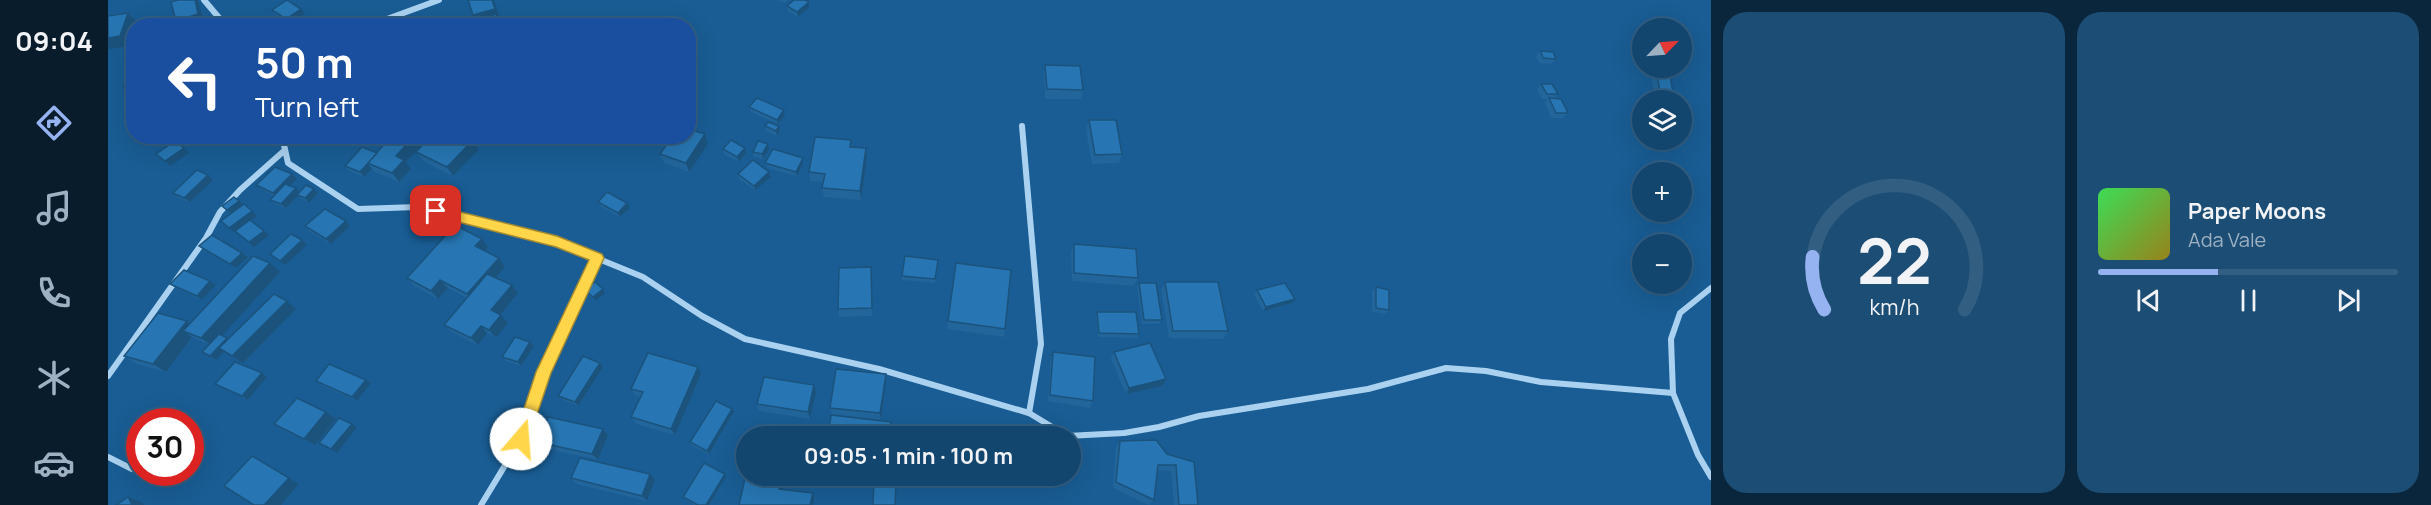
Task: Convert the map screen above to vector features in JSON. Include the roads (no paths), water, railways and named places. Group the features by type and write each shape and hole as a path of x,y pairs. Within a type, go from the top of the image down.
{"street":[{"path":"204,0 219,18"},
{"path":"390,18 439,0"},
{"path":"1022,126 1041,344 1029,413"},
{"path":"284,144 288,163 358,209 417,207 557,242 643,277 702,316 746,339 879,369 1029,413 1067,436 1124,433 1159,427 1199,416 1368,389 1446,368 1486,371 1541,382 1673,393"},
{"path":"108,376 183,267 206,238 214,218 230,198 285,150"},
{"path":"481,505 521,439 543,372 597,258"},
{"path":"1711,288 1680,313 1671,339 1673,393 1698,455 1711,477"},
{"path":"108,457 126,466"}]}
